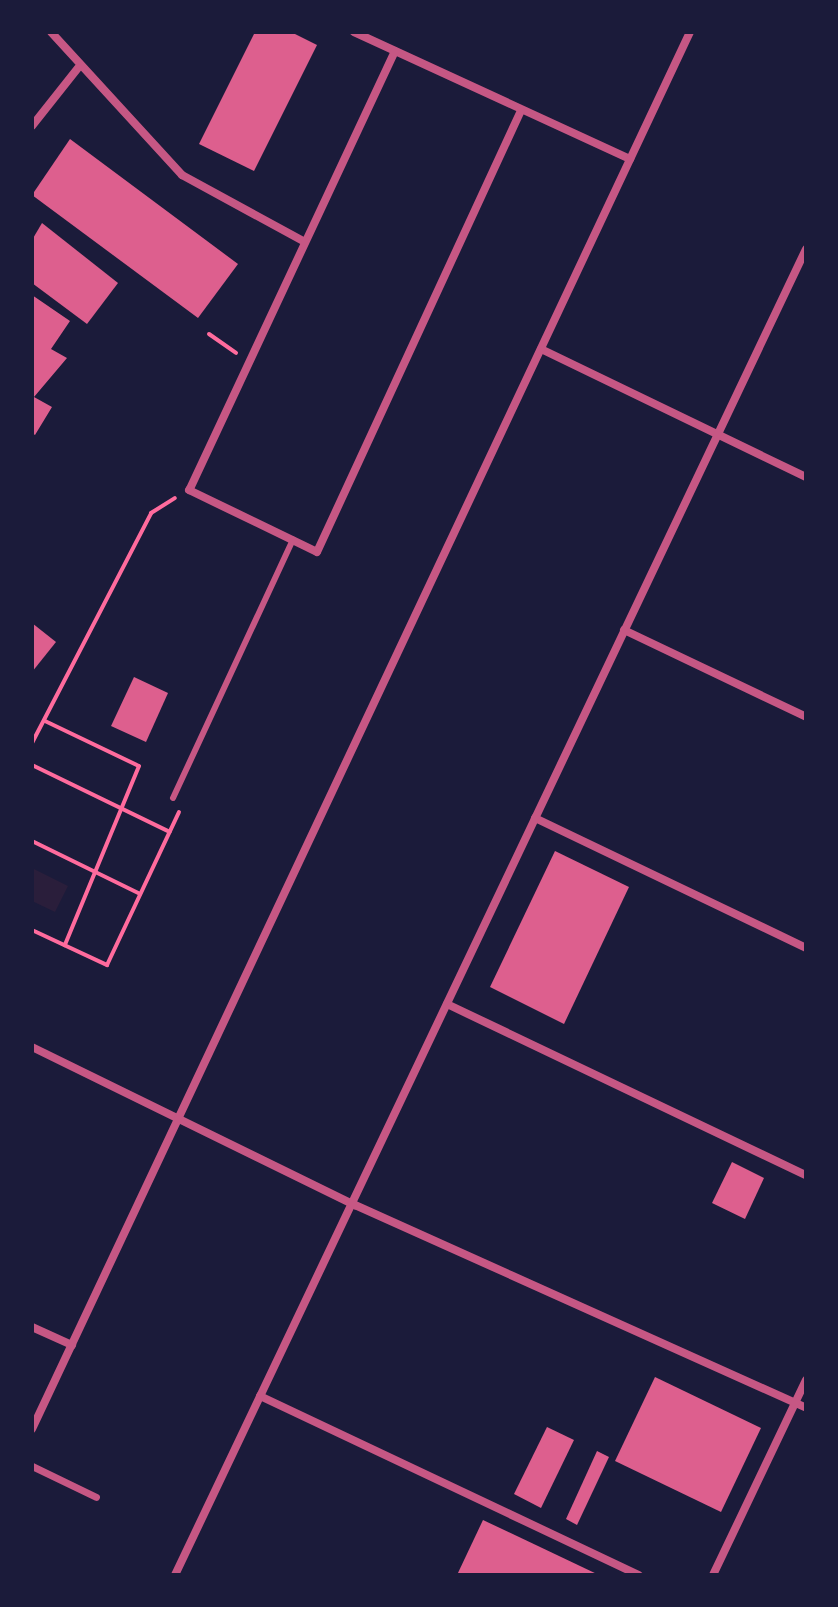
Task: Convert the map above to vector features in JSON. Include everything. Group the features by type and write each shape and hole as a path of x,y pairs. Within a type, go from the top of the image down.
{"street":[{"path":"51,32 78,68 182,175 303,241"},
{"path":"354,32 630,159"},
{"path":"32,1429 689,32"},
{"path":"395,51 303,241 189,490 317,552 521,111"},
{"path":"32,126 78,68"},
{"path":"175,1575 355,1205 447,1004 806,249"},
{"path":"541,349 806,477"},
{"path":"624,630 806,717"},
{"path":"535,818 806,948"},
{"path":"447,1004 806,1175"},
{"path":"32,1047 355,1205 806,1408"},
{"path":"32,1327 72,1345"},
{"path":"713,1575 806,1380"},
{"path":"260,1396 639,1575"},
{"path":"32,1466 96,1497"}],"lane":[{"path":"173,798 293,540"}],"path":[{"path":"209,334 248,361"},
{"path":"33,745 151,513 189,490"},
{"path":"45,721 139,766 65,945"},
{"path":"32,765 170,832"},
{"path":"32,930 107,965 184,803"},
{"path":"32,841 140,894"}],"shaded area":[{"path":"32,868 68,886 55,912 32,901"}],"building":[{"path":"255,32 291,32 317,45 254,171 199,144"},
{"path":"70,139 238,264 198,318 32,195"},
{"path":"42,223 118,283 87,324 32,283 32,240"},
{"path":"32,295 70,321 51,349 67,358 34,397 52,407 35,435 32,433"},
{"path":"32,623 56,642 32,672"},
{"path":"134,677 168,693 146,742 111,726"},
{"path":"555,851 629,887 564,1024 490,987"},
{"path":"732,1162 764,1178 745,1219 712,1203"},
{"path":"655,1377 761,1428 721,1512 615,1461"},
{"path":"547,1427 574,1440 541,1508 514,1494"},
{"path":"597,1451 609,1457 577,1525 566,1519"},
{"path":"483,1520 599,1575 457,1575"}]}
